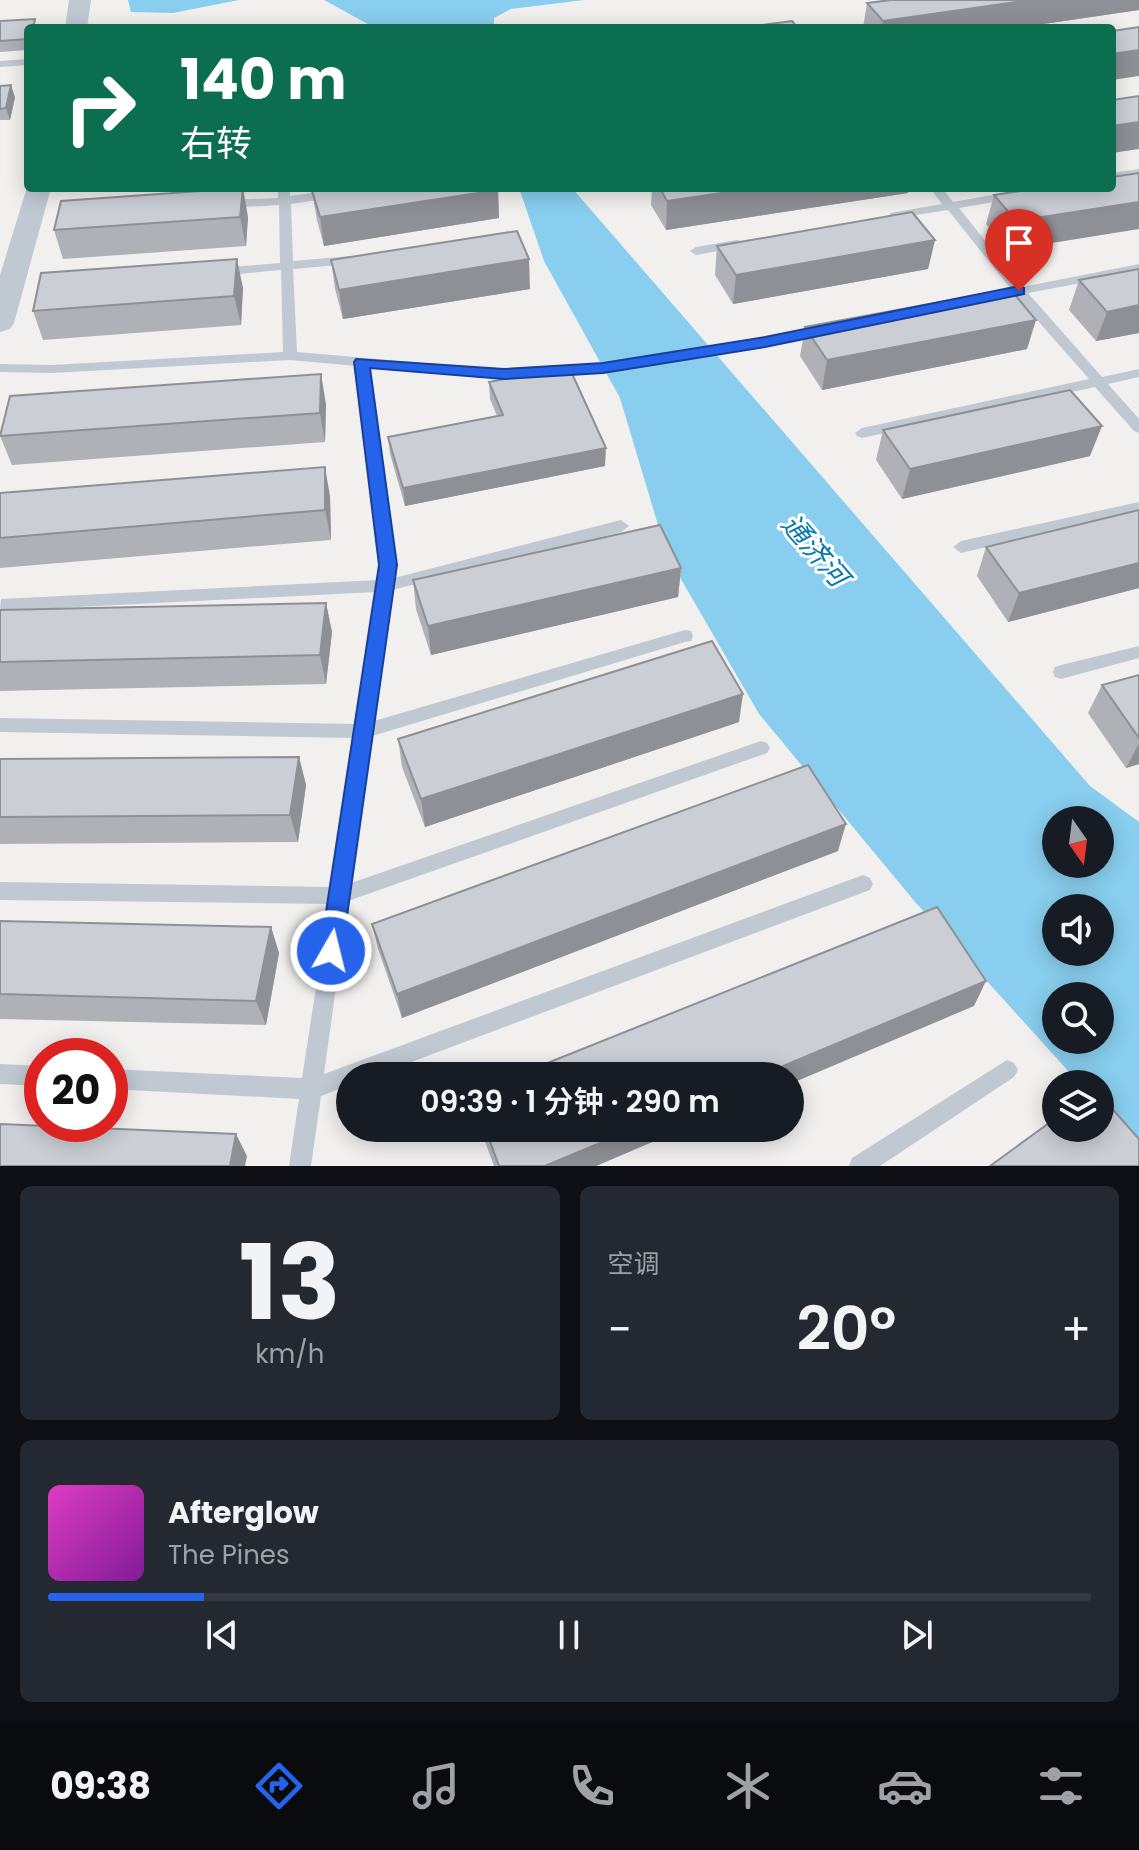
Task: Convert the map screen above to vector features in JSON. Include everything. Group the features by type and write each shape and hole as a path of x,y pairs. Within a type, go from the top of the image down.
{"street":[{"path":"77,24 80,0"},
{"path":"0,323 37,192"}],"lane":[{"path":"0,64 24,62"},
{"path":"1116,176 1139,173"},
{"path":"207,205 313,192"},
{"path":"939,192 1019,291 1139,428"},
{"path":"876,219 1029,192"},
{"path":"284,194 290,356"},
{"path":"696,251 756,241"},
{"path":"209,272 287,268 364,259"},
{"path":"974,300 1139,268"},
{"path":"0,368 52,369 290,356 504,374 603,368 839,327"},
{"path":"300,1166 388,565 362,362"},
{"path":"862,433 1139,373"},
{"path":"961,547 1139,507"},
{"path":"1,605 385,586 621,526"},
{"path":"0,725 364,731 685,636"},
{"path":"1061,672 1139,652"},
{"path":"0,891 339,896 761,748"},
{"path":"128,1080 311,1089 863,884"},
{"path":"860,1166 1007,1070"},
{"path":"0,1074 24,1075"}],"water":[{"path":"128,0 239,0 173,13 131,12"},
{"path":"324,0 584,0 511,9 494,18 494,24 368,24"},
{"name":"通济河","path":"520,192 575,192 1090,786 1139,822 1139,1150 1114,1122 1114,1070 1067,1070 1053,1054 1114,1054 1114,982 1042,982 1042,1042 916,903 759,714 667,555 620,398 544,261"}],"building":[{"path":"891,0 1031,0 883,21 867,3"},
{"path":"35,19 34,24 24,24 24,39 0,41 0,21"},
{"path":"1139,27 1139,50 1116,53 1116,30"},
{"path":"11,85 6,108 0,109 0,86"},
{"path":"1139,96 1139,122 1116,125 1116,99"},
{"path":"1139,173 1139,202 1016,221 994,195 1014,192 1116,192 1116,176"},
{"path":"187,192 243,192 240,217 54,230 61,201"},
{"path":"312,192 485,192 320,217"},
{"path":"662,192 729,192 667,201"},
{"path":"912,212 935,240 736,275 717,246"},
{"path":"517,231 529,259 339,290 331,260"},
{"path":"237,259 234,296 33,311 41,273"},
{"path":"1139,269 1139,305 1107,312 1079,280"},
{"path":"1010,289 1036,320 827,360 805,327"},
{"path":"569,367 606,448 403,488 388,437 503,415 489,382"},
{"path":"321,374 320,413 0,436 10,396"},
{"path":"1070,390 1102,426 910,469 883,430"},
{"path":"325,467 325,510 0,538 0,493"},
{"path":"1139,510 1139,563 1019,593 986,547"},
{"path":"660,525 681,568 428,626 413,580"},
{"path":"326,603 320,655 0,662 0,610"},
{"path":"712,641 743,694 421,799 398,739"},
{"path":"1139,675 1139,738 1102,685"},
{"path":"299,757 290,815 0,817 0,759"},
{"path":"808,765 846,824 397,994 372,924"},
{"path":"937,907 986,981 792,1062 550,1062"},
{"path":"0,921 271,927 256,1001 0,994"},
{"path":"1114,1111 1139,1139 1139,1166 990,1166 1042,1128 1042,1142 1114,1142"},
{"path":"0,1124 24,1125 24,1142 128,1142 128,1129 236,1134 230,1166 0,1166"},
{"path":"490,1142 602,1142 545,1166 499,1166"}],"route":[{"path":"331,951 388,565 362,362 504,374 603,368 765,342 1019,291"}]}
